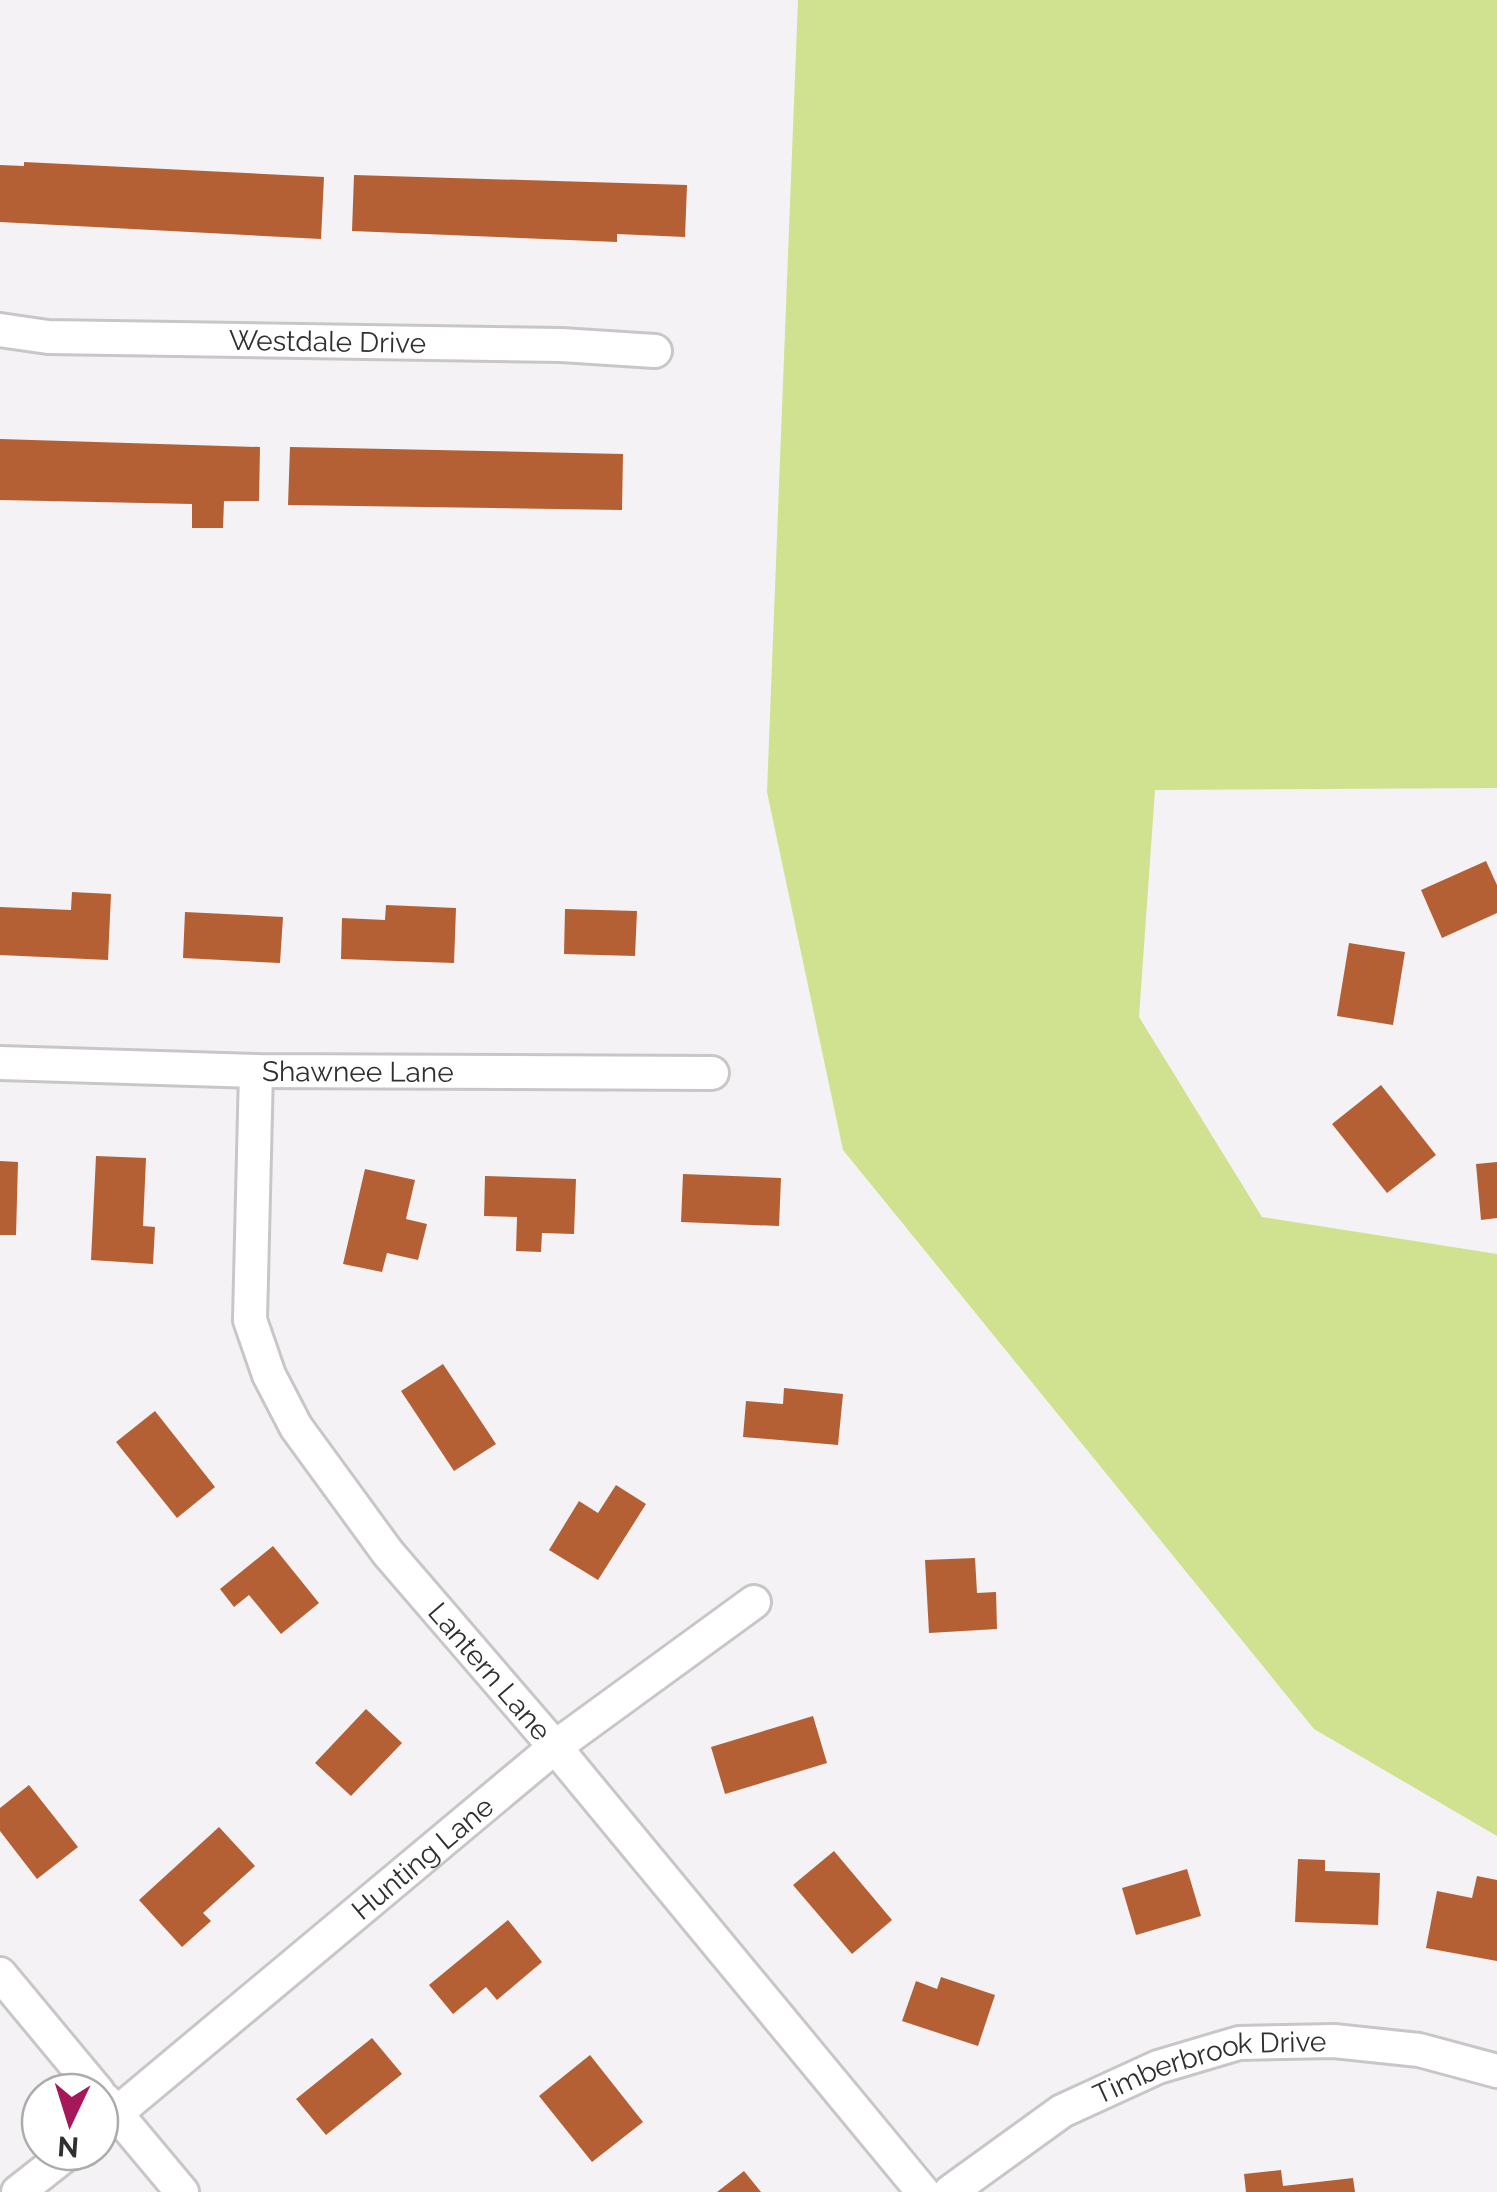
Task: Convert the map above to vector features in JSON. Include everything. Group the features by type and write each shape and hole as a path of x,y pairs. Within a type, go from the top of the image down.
{"street":[{"name":"Westdale Drive","path":"0,330 48,337 561,345 655,351"},
{"name":"Shawnee Lane","path":"0,1064 256,1071 712,1073"},
{"name":"Lantern Lane","path":"256,1071 250,1320 269,1375 296,1427 388,1553 923,2192"},
{"name":"Hunting Lane","path":"120,2094 555,1748 754,1602"},
{"path":"0,1974 77,2072"},
{"name":"Timberbrook Drive","path":"950,2192 1062,2112 1158,2067 1239,2043 1334,2040 1420,2050 1497,2071"},
{"path":"120,2124 182,2192"},
{"path":"18,2192 43,2172"}],"green space":[{"path":"798,0 1497,0 1497,788 1155,790 1139,1017 1262,1217 1497,1254 1497,1836 1314,1729 843,1150 767,792"}],"building":[{"path":"24,162 324,177 321,239 0,222 0,165 24,166"},
{"path":"354,175 687,185 685,237 617,234 617,242 352,231"},
{"path":"0,439 260,447 259,501 224,501 223,528 192,528 192,504 0,500"},
{"path":"290,447 623,454 622,510 288,505"},
{"path":"1486,861 1497,885 1497,913 1442,938 1421,890"},
{"path":"72,892 111,894 108,960 0,955 0,907 71,910"},
{"path":"386,905 456,908 454,963 341,959 342,918 385,920"},
{"path":"565,909 637,911 635,956 564,954"},
{"path":"185,912 283,917 280,963 183,958"},
{"path":"1349,943 1405,952 1393,1025 1337,1016"},
{"path":"1381,1085 1436,1155 1387,1193 1332,1124"},
{"path":"96,1156 146,1158 143,1226 155,1227 153,1264 91,1260"},
{"path":"0,1161 18,1162 16,1235 0,1235"},
{"path":"1497,1162 1497,1218 1481,1220 1476,1164"},
{"path":"365,1169 415,1180 406,1219 427,1224 418,1260 387,1253 382,1272 343,1264"},
{"path":"683,1174 781,1178 779,1226 681,1222"},
{"path":"485,1176 576,1179 574,1234 542,1233 541,1252 516,1251 517,1217 484,1216"},
{"path":"443,1364 496,1444 454,1471 401,1391"},
{"path":"784,1388 843,1394 838,1445 743,1437 746,1401 783,1404"},
{"path":"155,1411 215,1487 177,1518 116,1442"},
{"path":"616,1485 646,1504 598,1580 549,1550 579,1501 598,1513"},
{"path":"273,1546 319,1603 281,1634 249,1595 234,1607 220,1589"},
{"path":"975,1558 977,1593 996,1592 997,1629 929,1633 925,1560"},
{"path":"366,1709 402,1743 351,1796 315,1763"},
{"path":"813,1716 827,1763 725,1794 711,1747"},
{"path":"29,1785 78,1847 37,1879 0,1831 0,1808"},
{"path":"219,1827 255,1866 203,1913 211,1921 182,1947 139,1900"},
{"path":"834,1851 892,1920 852,1954 793,1885"},
{"path":"1298,1859 1325,1860 1325,1871 1380,1873 1378,1925 1295,1922"},
{"path":"1187,1869 1201,1916 1136,1935 1122,1888"},
{"path":"1477,1876 1497,1880 1497,1961 1426,1948 1437,1891 1472,1898"},
{"path":"508,1920 542,1962 497,2000 486,1987 453,2014 429,1985"},
{"path":"941,1977 995,1995 978,2046 902,2021 916,1981 937,1989"},
{"path":"372,2038 402,2074 326,2135 296,2099"},
{"path":"590,2055 643,2122 592,2162 539,2096"},
{"path":"1281,2170 1283,2186 1353,2178 1355,2192 1246,2192 1244,2174"},
{"path":"744,2171 761,2192 717,2192"}]}
